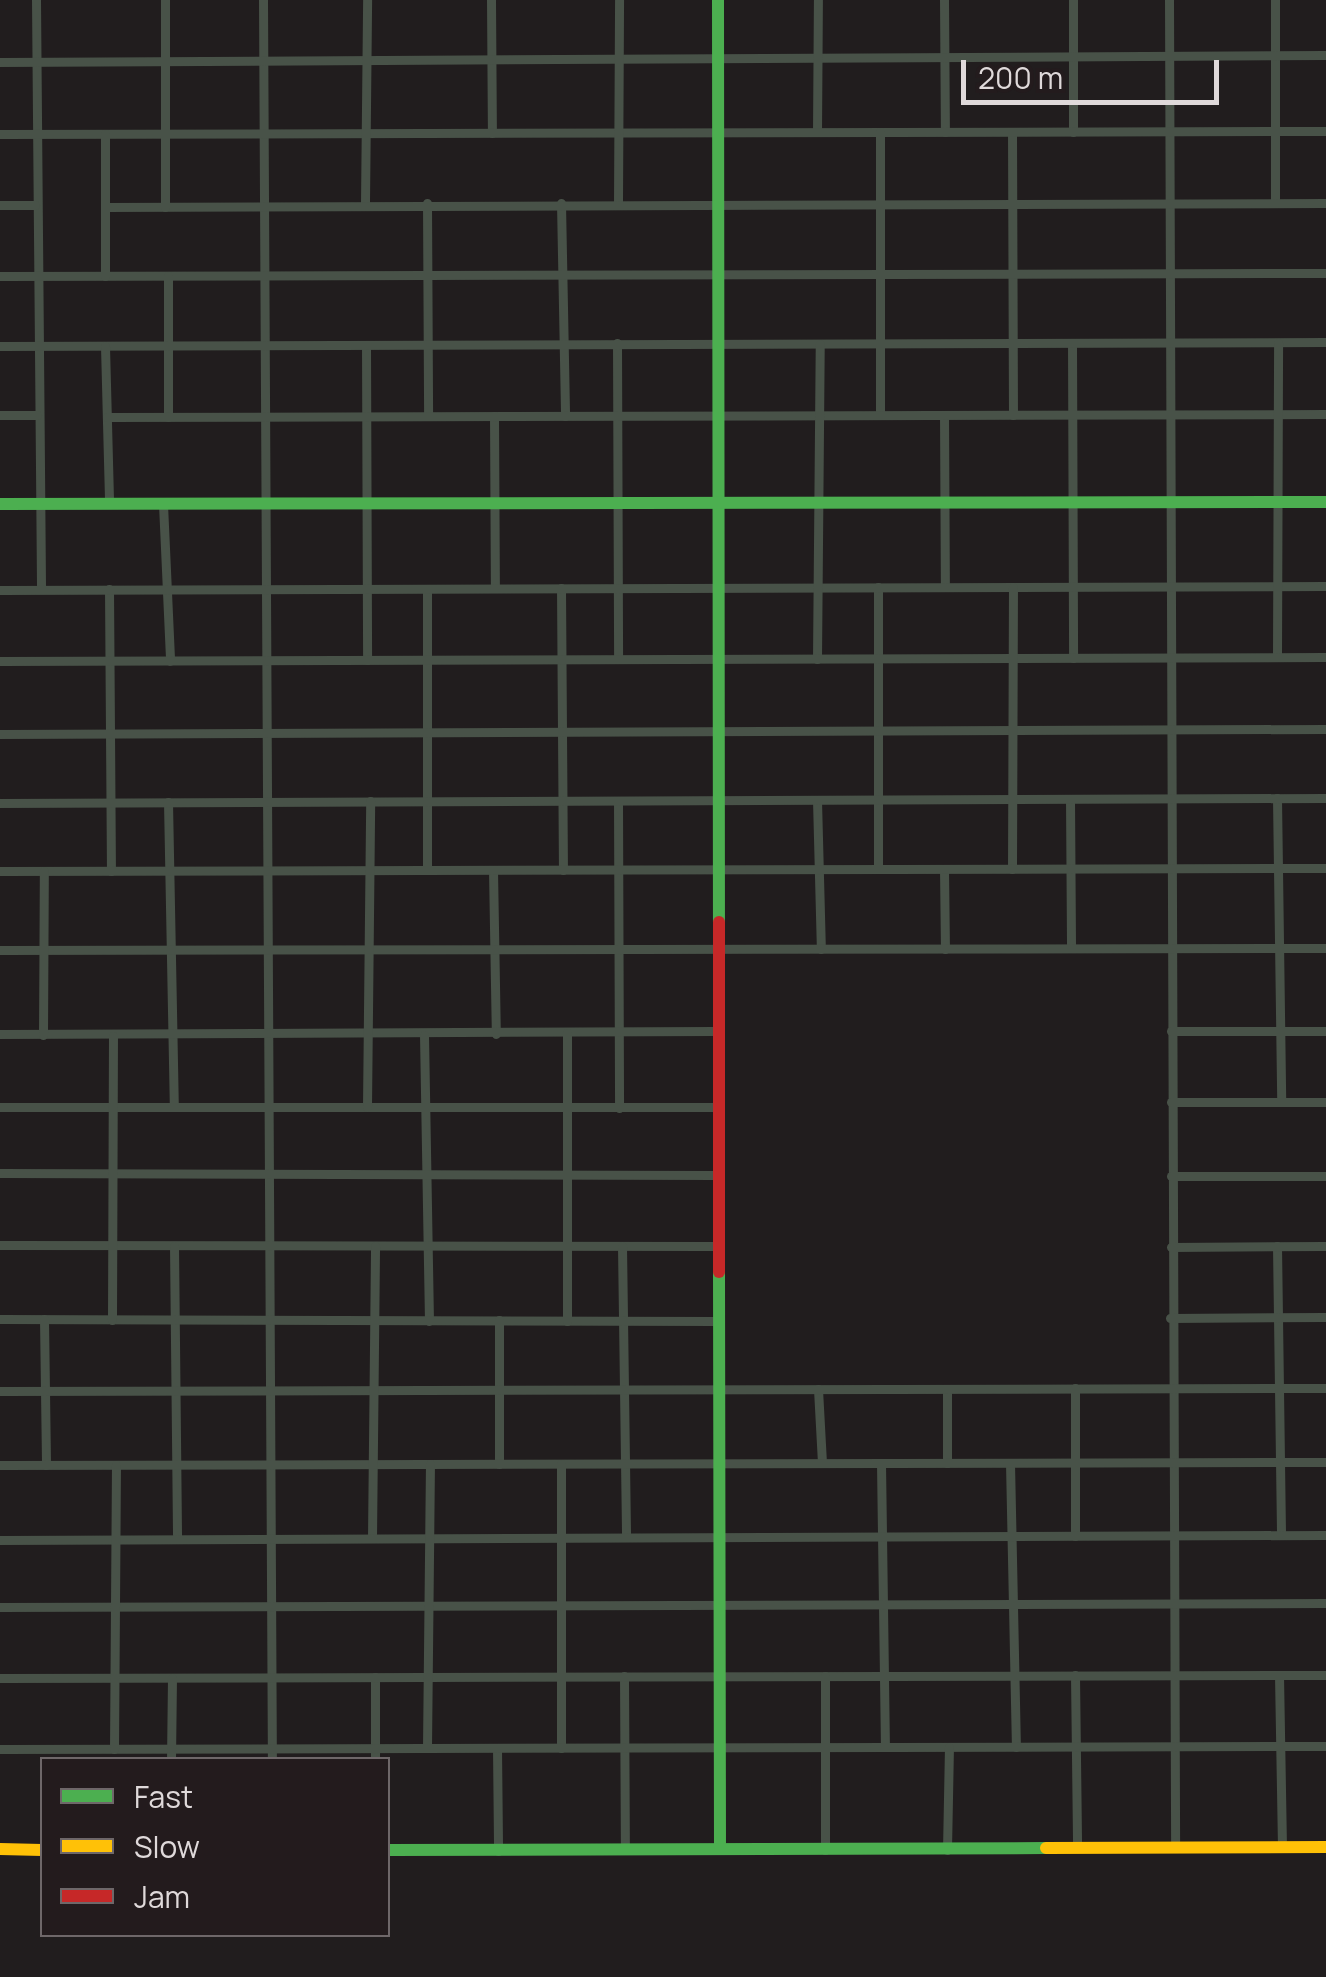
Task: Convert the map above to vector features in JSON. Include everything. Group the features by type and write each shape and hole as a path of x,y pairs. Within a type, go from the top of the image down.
{"street":[{"path":"36,0 41,589"},
{"path":"165,0 165,206"},
{"path":"263,0 272,1754"},
{"path":"365,204 367,0"},
{"path":"491,0 492,133"},
{"path":"618,203 619,0"},
{"path":"718,0 716,1604 720,1849"},
{"path":"817,132 818,0"},
{"path":"944,0 945,132"},
{"path":"1073,0 1073,132"},
{"path":"1168,0 1170,1536 1176,1848"},
{"path":"1275,0 1275,203"},
{"path":"0,62 1326,55"},
{"path":"0,134 1326,131"},
{"path":"880,132 880,415"},
{"path":"1012,132 1013,414"},
{"path":"105,134 105,276"},
{"path":"562,203 565,416"},
{"path":"105,207 1326,203"},
{"path":"426,204 428,416"},
{"path":"0,205 36,205"},
{"path":"0,276 1326,272"},
{"path":"168,276 168,417"},
{"path":"1277,658 1278,342"},
{"path":"0,346 1326,342"},
{"path":"617,343 618,660"},
{"path":"1072,343 1073,658"},
{"path":"366,344 366,660"},
{"path":"816,659 820,344"},
{"path":"106,346 108,504"},
{"path":"107,417 1326,414"},
{"path":"944,415 945,587"},
{"path":"0,416 37,416"},
{"path":"494,416 495,588"},
{"path":"0,504 1326,502"},
{"path":"162,504 170,661"},
{"path":"0,590 1326,586"},
{"path":"878,587 878,869"},
{"path":"1012,869 1013,587"},
{"path":"426,588 427,870"},
{"path":"562,588 563,870"},
{"path":"109,589 112,870"},
{"path":"0,661 1326,657"},
{"path":"0,734 1326,729"},
{"path":"1277,798 1281,1102"},
{"path":"0,803 1326,798"},
{"path":"1070,799 1071,948"},
{"path":"618,800 619,1108"},
{"path":"816,800 820,949"},
{"path":"168,802 174,1107"},
{"path":"367,1107 370,802"},
{"path":"0,871 1326,868"},
{"path":"944,869 945,948"},
{"path":"493,870 496,1034"},
{"path":"43,1035 44,871"},
{"path":"0,950 1326,948"},
{"path":"567,1320 568,1032"},
{"path":"0,1034 716,1032"},
{"path":"1170,1032 1326,1032"},
{"path":"424,1035 430,1177 429,1321"},
{"path":"112,1320 113,1036"},
{"path":"1170,1102 1326,1102"},
{"path":"0,1107 717,1107"},
{"path":"0,1173 717,1175"},
{"path":"1170,1176 1326,1176"},
{"path":"0,1246 717,1246"},
{"path":"174,1246 177,1539"},
{"path":"372,1538 375,1246"},
{"path":"622,1246 626,1537"},
{"path":"1170,1246 1326,1246"},
{"path":"1277,1246 1280,1535"},
{"path":"1170,1318 1326,1318"},
{"path":"0,1319 717,1321"},
{"path":"44,1319 46,1465"},
{"path":"499,1320 499,1464"},
{"path":"1074,1536 1075,1388"},
{"path":"0,1391 1326,1388"},
{"path":"818,1389 822,1463"},
{"path":"947,1389 947,1463"},
{"path":"0,1465 1326,1462"},
{"path":"881,1463 885,1747"},
{"path":"1010,1463 1016,1747"},
{"path":"427,1748 430,1464"},
{"path":"561,1748 562,1464"},
{"path":"114,1748 116,1465"},
{"path":"0,1540 1326,1535"},
{"path":"0,1607 1326,1603"},
{"path":"1279,1675 1282,1847"},
{"path":"0,1678 1326,1675"},
{"path":"624,1676 625,1850"},
{"path":"825,1676 825,1850"},
{"path":"1074,1676 1077,1848"},
{"path":"375,1677 375,1754"},
{"path":"171,1754 172,1678"},
{"path":"0,1749 44,1754 114,1748 171,1754 375,1754 427,1748 1326,1746"},
{"path":"948,1747 948,1850"},
{"path":"497,1748 498,1850"},
{"path":"390,1850 1326,1846"},
{"path":"0,1850 40,1850"}],"traffic: fast":[{"path":"718,0 719,922"},
{"path":"0,504 1326,502"},
{"path":"719,1272 720,1849"},
{"path":"390,1850 1046,1848"}],"traffic: slow":[{"path":"1046,1848 1326,1847"},
{"path":"0,1849 40,1850"}],"traffic: jam":[{"path":"719,922 719,1272"}]}
